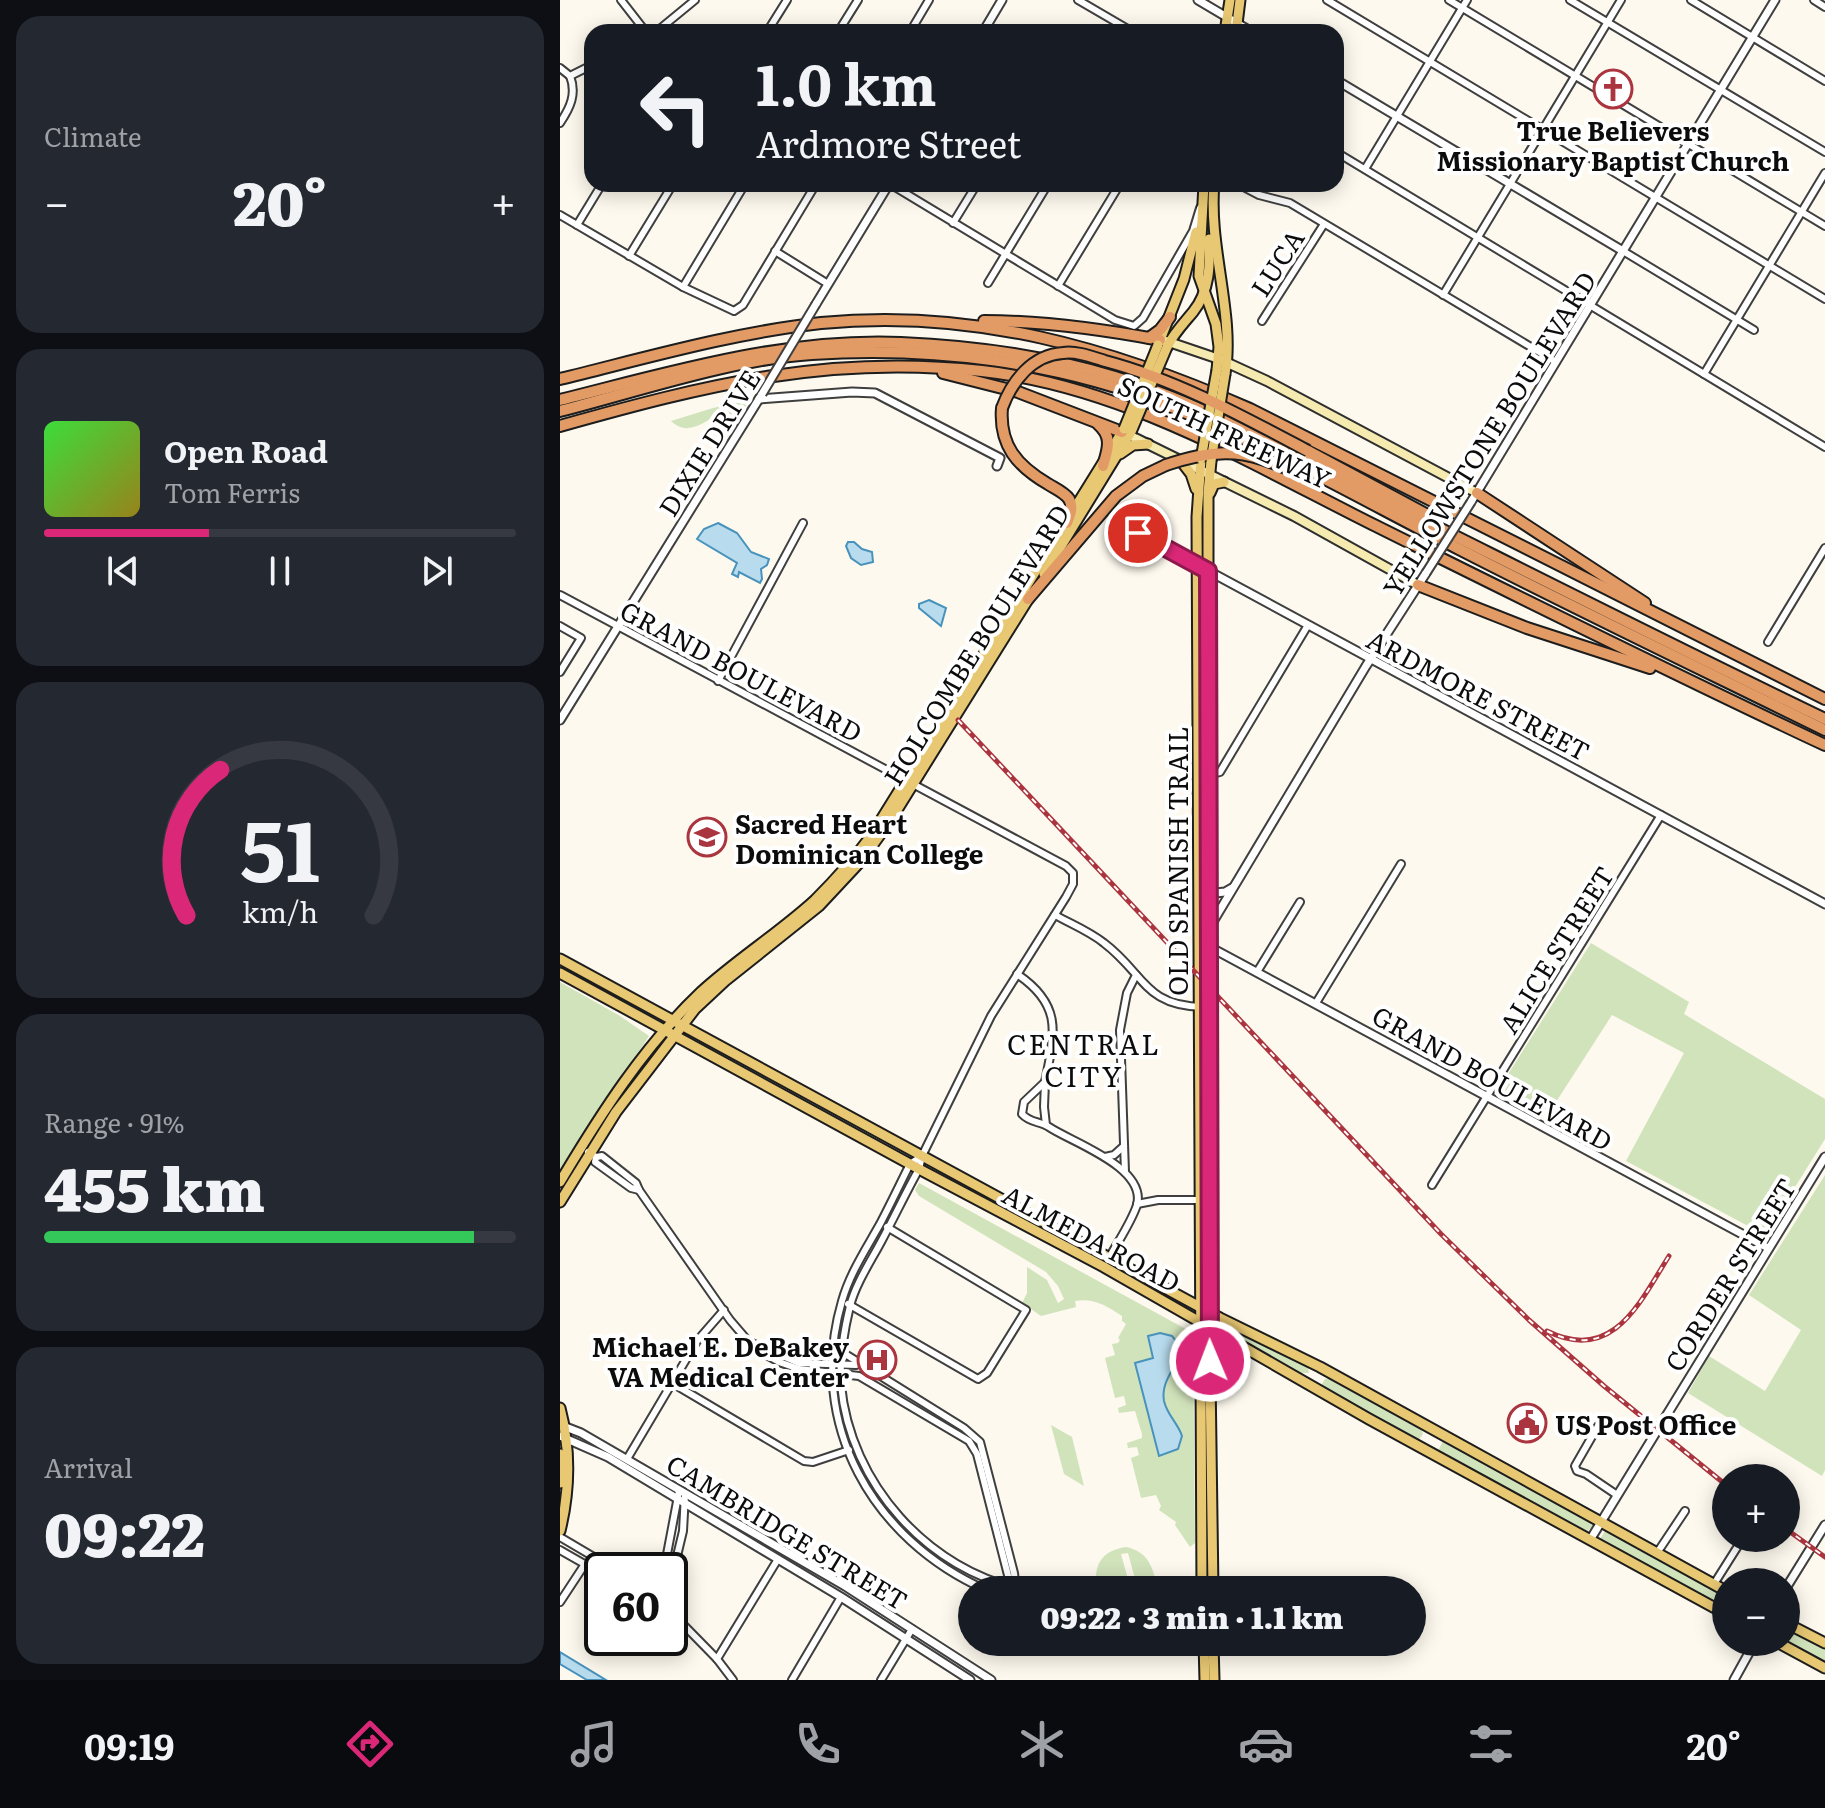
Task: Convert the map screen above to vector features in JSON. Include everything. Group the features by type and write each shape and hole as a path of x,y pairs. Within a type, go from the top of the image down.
{"highway":[{"path":"938,321 1025,321 1093,327 1161,342 1158,331 1170,317"},
{"name":"SOUTH FREEWAY","path":"560,379 760,332 862,320 938,321 1037,335 1096,350 1176,377 1250,409 1825,699"},
{"path":"560,400 714,361 812,345 898,343 1001,352 1113,377 1179,400 1253,433 1825,730"},
{"path":"560,411 709,373 810,354 899,353 999,361 1110,385 1173,407 1250,442 1585,607 1825,719"},
{"path":"1067,523 1072,508 1068,497 1031,474 1010,453 1001,426 1002,408 1011,387 1024,371 1031,365 1063,353 1082,354 1151,375 1184,389 1308,451 1585,607"},
{"name":"SOUTH FREEWAY","path":"560,426 683,392 759,377 852,366 985,371 1070,388 1153,418 1241,459 1681,678 1825,745"},
{"path":"914,366 1018,392 1127,432"},
{"path":"1093,420 1104,429 1109,441 1103,466"},
{"path":"1028,599 1116,496 1143,476 1199,454 1237,453 1269,460 1530,590 1585,607"},
{"path":"1474,498 1701,638"},
{"path":"1418,585 1527,628 1681,678"}],"main road":[{"path":"1226,24 1230,0"},
{"path":"1237,24 1240,0"},
{"name":"OLD SPANISH TRAIL","path":"1203,192 1199,269 1216,324 1222,366"},
{"name":"OLD SPANISH TRAIL","path":"1204,1007 1198,942 1204,894 1204,854 1202,647 1197,565 1205,466 1228,343 1216,255 1214,192"},
{"name":"HOLCOMBE BOULEVARD","path":"909,783 1115,460 1161,342 1205,292 1213,204"},
{"path":"1170,317 1184,279 1201,205"},
{"path":"1161,342 1222,366 1474,498"},
{"path":"1127,432 1181,461 1205,466 1224,482 1294,516 1418,585"},
{"name":"HOLCOMBE BOULEVARD","path":"560,1202 589,1152 608,1106 673,1028 725,981 792,930 842,883 876,841 1067,523 1127,432"},
{"path":"1115,460 1130,446 1148,444"},
{"path":"1181,461 1194,480 1202,500"},
{"path":"1202,500 1214,484 1224,482"},
{"name":"OLD SPANISH TRAIL","path":"1202,500 1208,571 1202,647"},
{"name":"OLD SPANISH TRAIL","path":"1203,728 1208,775 1203,788"},
{"name":"OLD SPANISH TRAIL","path":"1204,894 1209,946 1204,1007 1205,1200 1199,1320 1206,1424"},
{"name":"ALMEDA ROAD","path":"560,959 673,1028 915,1167 1104,1267 1425,1450 1712,1606"},
{"name":"ALMEDA ROAD","path":"560,973 922,1156 1210,1312 1320,1367 1712,1583"},
{"name":"HOLCOMBE BOULEVARD","path":"560,1182 589,1152"},
{"name":"OLD SPANISH TRAIL","path":"1204,1231 1210,1312 1206,1424 1212,1576"},
{"path":"1310,1385 1320,1367"},
{"path":"560,1408 568,1480 560,1531"},
{"path":"1425,1450 1434,1431"},
{"path":"560,1454 560,1483"},
{"name":"OLD SPANISH TRAIL","path":"1203,1576 1207,1507"},
{"path":"1800,1630 1825,1643"},
{"path":"1800,1654 1825,1668"},
{"path":"1204,1656 1205,1680"},
{"path":"1213,1656 1214,1680"}],"street":[{"path":"621,0 640,24"},
{"path":"666,24 695,0"},
{"path":"772,24 787,0"},
{"path":"843,24 858,0"},
{"path":"915,24 929,0"},
{"path":"988,24 1002,0"},
{"path":"1078,0 1119,24"},
{"path":"1198,0 1233,24"},
{"path":"1327,0 1825,299"},
{"path":"1449,0 1825,226"},
{"path":"1365,169 1467,0"},
{"path":"1570,0 1825,152"},
{"path":"1443,295 1621,0"},
{"path":"1691,0 1825,81"},
{"name":"YELLOWSTONE BOULEVARD","path":"1209,933 1371,658 1474,498 1775,0"},
{"path":"1814,0 1825,7"},
{"path":"560,68 570,76 573,84 569,110 560,123"},
{"path":"570,76 584,69"},
{"path":"1344,85 1754,330"},
{"path":"1344,157 1825,447"},
{"path":"1704,374 1825,173"},
{"path":"577,225 597,192"},
{"path":"629,256 668,192"},
{"path":"683,287 740,192"},
{"path":"560,215 683,287 734,311 743,305 811,192"},
{"name":"DIXIE DRIVE","path":"561,716 885,192"},
{"path":"903,192 1115,320 1134,326 1143,318 1193,231 1201,205"},
{"path":"953,223 972,192"},
{"path":"988,283 1043,192"},
{"path":"1058,286 1115,192"},
{"path":"1253,192 1290,203 1556,362"},
{"name":"LUCA","path":"1262,321 1324,224"},
{"path":"775,251 828,284"},
{"path":"1169,273 1184,279"},
{"path":"760,396 872,392 1000,458 997,466"},
{"name":"ARDMORE STREET","path":"1114,520 1825,904"},
{"path":"718,681 803,523"},
{"path":"1768,642 1825,548"},
{"name":"GRAND BOULEVARD","path":"560,595 1056,861 1073,873 1073,884 1055,915"},
{"path":"1208,775 1220,772 1308,625"},
{"path":"560,626 581,638 560,671"},
{"name":"ALICE STREET","path":"1432,1185 1661,815"},
{"path":"1316,1003 1401,864"},
{"path":"1204,894 1225,892 1234,887"},
{"path":"1257,972 1300,902"},
{"path":"983,1576 960,1566 916,1534 883,1497 856,1448 837,1369 834,1334 842,1301 855,1269 922,1156 959,1085 980,1035 1055,915 1104,943 1160,999 1178,1006 1204,1007"},
{"name":"GRAND BOULEVARD","path":"1198,942 1768,1248"},
{"path":"1017,974 1040,991 1051,1010 1052,1029 1045,1082 1046,1125"},
{"path":"1125,1172 1120,1030 1127,993 1136,975"},
{"path":"1045,1082 1021,1107 1026,1119 1046,1125 1055,1133 1105,1157 1125,1172 1137,1193 1136,1207 1104,1267"},
{"path":"1105,1157 1114,1155 1124,1146"},
{"path":"589,1152 595,1162 631,1188 639,1190 738,1330 767,1356 812,1372 860,1365"},
{"name":"CORDER STREET","path":"1590,1540 1613,1490 1825,1157"},
{"path":"915,1167 889,1228 850,1305 833,1397 847,1451 875,1500 908,1539 959,1576"},
{"path":"1137,1193 1158,1200"},
{"path":"1136,1207 1158,1200 1205,1200"},
{"path":"842,1301 978,1379 987,1373 1026,1310 880,1223"},
{"path":"627,1459 697,1341 724,1310"},
{"path":"842,1352 966,1438 973,1447 1007,1576"},
{"path":"837,1369 859,1376 968,1430 982,1446 1014,1576"},
{"path":"672,1383 802,1460 813,1462 856,1448"},
{"path":"1609,1423 1598,1426 1575,1466 1577,1471 1613,1490"},
{"name":"CAMBRIDGE STREET","path":"563,1431 581,1433 627,1459 680,1495 687,1505 907,1637 970,1680"},
{"name":"CAMBRIDGE STREET","path":"563,1431 845,1586 991,1680"},
{"path":"668,1552 680,1495"},
{"path":"677,1552 687,1505"},
{"path":"1657,1553 1685,1511"},
{"path":"1798,1568 1825,1525"},
{"path":"560,1537 585,1552"},
{"path":"560,1550 584,1563"},
{"path":"573,1579 574,1558"},
{"path":"717,1659 778,1559"},
{"path":"560,1602 584,1565"},
{"path":"1005,1565 1006,1576"},
{"path":"792,1680 841,1597"},
{"path":"688,1629 733,1680"},
{"path":"881,1680 912,1629"},
{"path":"1734,1680 1747,1656"}],"green space":[{"path":"749,400 739,418 725,412 691,428 678,426 671,421 713,408"},
{"path":"1591,943 1689,1002 1684,1014 1825,1099 1825,1139 1765,1235 1626,1161 1684,1053 1612,1015 1547,1116 1498,1090"},
{"path":"560,982 649,1036 560,1175"},
{"path":"1825,1175 1825,1470 1822,1476 1688,1393 1709,1356 1765,1391 1801,1330 1749,1295"},
{"path":"919,1183 1193,1333 1195,1543 1190,1547 1176,1522 1159,1510 1161,1506 1156,1495 1141,1498 1131,1458 1139,1455 1137,1447 1128,1448 1127,1443 1142,1438 1142,1434 1135,1411 1119,1413 1118,1408 1126,1405 1124,1396 1115,1398 1105,1358 1115,1355 1112,1344 1118,1343 1126,1324 1122,1316 1100,1304 1082,1300 1075,1301 1076,1307 1041,1316 1022,1303 1027,1293 1027,1267 1047,1280 1058,1303 1064,1299 1046,1272 919,1196 915,1190"},
{"path":"1222,1326 1308,1367 1309,1373 1301,1373 1220,1328"},
{"path":"1325,1379 1421,1429 1423,1434 1417,1442 1324,1389 1322,1384"},
{"path":"1051,1425 1072,1437 1084,1486 1064,1474"},
{"path":"1443,1441 1579,1514 1593,1526 1585,1533 1437,1453"},
{"path":"1606,1529 1712,1587 1712,1603 1599,1541"},
{"path":"1126,1547 1140,1553 1154,1576 1134,1576 1128,1553 1121,1554 1127,1576 1096,1576 1101,1560"},
{"path":"1800,1636 1825,1649 1825,1665 1800,1650"}],"water":[{"path":"718,523 737,533 751,552 769,559 761,569 760,583 739,572 738,577 732,574 737,563 697,539 704,529"},
{"path":"848,542 872,552 873,562 861,565 851,558 846,546"},
{"path":"929,600 946,608 941,626 919,608 919,604"},
{"path":"1160,1333 1172,1336 1180,1346 1165,1386 1164,1401 1182,1436 1178,1449 1159,1456 1135,1363 1153,1358 1148,1336"},
{"path":"560,1652 606,1680 587,1680 560,1664"}],"railway":[{"path":"958,720 1441,1234 1529,1320 1712,1474"},
{"path":"1547,1331 1570,1339 1590,1340 1607,1334 1635,1309 1669,1256"},
{"path":"1800,1539 1825,1557"}],"place":[{"name":"True Believers Missionary Baptist Church","path":"1613,89"},
{"name":"Sacred Heart Dominican College","path":"707,837"},
{"name":"Michael E. DeBakey VA Medical Center","path":"877,1360"},
{"name":"US Post Office","path":"1527,1423"}],"district":[{"name":"CENTRAL CITY","path":"1084,1059"}],"route":[{"path":"1138,533 1208,571 1210,1361"}]}
